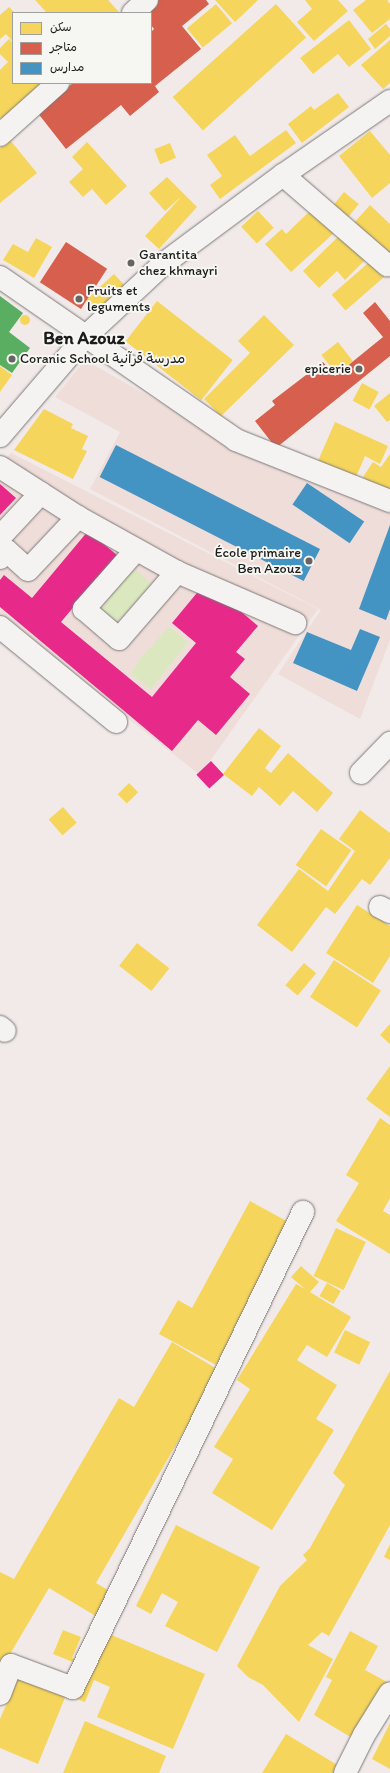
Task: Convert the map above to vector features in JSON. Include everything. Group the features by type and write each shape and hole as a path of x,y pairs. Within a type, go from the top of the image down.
{"street":[{"path":"134,12 147,0"},
{"path":"0,136 57,84"},
{"path":"0,436 84,338 163,264 283,175 390,101"},
{"path":"283,175 387,265"},
{"path":"0,277 84,338 236,440 390,501"},
{"path":"0,467 78,517 177,572 295,623"},
{"path":"0,537 41,493"},
{"path":"0,558 7,550 28,570 78,517"},
{"path":"136,550 84,609 119,639 177,572"},
{"path":"0,627 116,722"},
{"path":"362,773 390,743"},
{"path":"0,1694 11,1665 73,1688 303,1212"},
{"path":"345,1773 364,1735 390,1692"}],"shaded area":[{"name":"École primaire Ben Azouz","path":"85,360 226,440 390,512 390,640 360,719 278,674 321,610 90,489 120,432 55,397"},
{"path":"11,453 318,609 200,775 0,618 0,465"}],"green space":[{"path":"136,570 150,582 148,591 114,624 100,611 124,579"},
{"path":"169,627 188,642 151,689 131,674 139,660"}],"building: سكن":[{"path":"35,0 108,0 119,12 46,12"},
{"path":"215,0 258,0 235,22"},
{"path":"305,0 338,0 348,11 314,41 297,22 312,9"},
{"path":"366,0 387,0 390,4 390,19 372,33 353,10"},
{"path":"216,4 232,23 203,48 187,28"},
{"path":"276,4 306,37 203,130 173,97"},
{"path":"9,7 14,12 12,12 12,41 6,34 0,39 0,15"},
{"path":"349,20 371,49 349,67 338,54 313,74 300,58"},
{"path":"386,24 390,29 390,36 375,49 368,39"},
{"path":"9,39 12,42 12,84 45,84 5,122 0,117 0,70 8,62 0,54 0,48"},
{"path":"390,40 390,83 383,89 361,65"},
{"path":"338,93 349,107 302,143 288,124 311,106 314,110"},
{"path":"286,130 296,143 220,199 210,185 222,176 207,155 235,135 250,156"},
{"path":"370,131 390,155 390,183 372,198 339,156"},
{"path":"10,140 37,173 0,203 0,148"},
{"path":"87,142 127,186 106,205 92,189 83,197 69,182 83,169 72,157"},
{"path":"170,143 176,158 160,164 154,149"},
{"path":"167,177 197,207 159,249 145,236 182,196 165,211 149,193"},
{"path":"344,192 359,204 348,217 333,205"},
{"path":"370,205 390,224 390,258 353,224"},
{"path":"312,209 334,233 291,272 265,244 282,229 286,234"},
{"path":"258,211 274,228 257,244 241,227"},
{"path":"342,233 366,259 345,280 337,271 319,288 303,271"},
{"path":"36,238 52,247 34,278 3,260 13,244 28,252"},
{"path":"374,258 388,274 346,311 332,295"},
{"path":"114,274 131,292 103,319 85,301"},
{"path":"157,301 233,360 201,400 126,341"},
{"path":"23,315 27,315 29,316 29,324 23,325 20,322 20,318"},
{"path":"264,315 294,345 221,416 204,399 250,353 238,341"},
{"path":"338,342 353,361 336,374 321,355"},
{"path":"0,366 12,375 0,392"},
{"path":"362,383 379,392 369,410 353,401"},
{"path":"390,393 390,420 387,422 374,406"},
{"path":"44,409 73,424 71,428 88,436 82,449 87,451 73,479 14,450"},
{"path":"335,422 388,446 380,464 365,456 356,477 318,461"},
{"path":"390,454 390,496 363,477 373,462 381,467"},
{"path":"259,728 281,746 265,768 271,773 288,753 333,793 317,812 293,791 280,806 259,787 252,796 223,774"},
{"path":"129,783 138,792 127,804 118,794"},
{"path":"63,807 77,823 62,835 49,819"},
{"path":"360,810 390,833 390,858 370,885 362,879 335,914 326,907 292,952 257,925 299,869 328,891 355,851 339,839"},
{"path":"321,829 351,850 326,886 296,865"},
{"path":"357,905 390,926 390,956 373,983 326,953"},
{"path":"137,943 169,968 151,991 119,966"},
{"path":"334,960 381,990 357,1027 310,997"},
{"path":"304,963 316,973 298,995 285,985"},
{"path":"390,1024 390,1044 380,1035"},
{"path":"390,1066 390,1117 366,1099"},
{"path":"380,1118 390,1125 390,1198 383,1211 390,1215 390,1254 336,1221 359,1183 346,1175"},
{"path":"250,1201 292,1224 216,1365 159,1334 178,1300 192,1308"},
{"path":"336,1228 366,1242 344,1290 314,1276"},
{"path":"301,1266 319,1282 310,1292 351,1317 327,1357 307,1345 297,1360 337,1385 316,1419 334,1430 272,1530 212,1493 233,1459 214,1447 250,1389 237,1380 296,1284 305,1289 291,1277"},
{"path":"327,1283 341,1291 333,1304 320,1296"},
{"path":"345,1330 370,1342 359,1365 334,1352"},
{"path":"172,1342 217,1369 201,1397 203,1398 96,1583 113,1593 99,1618 49,1588 0,1671 0,1572 14,1579 119,1398 134,1407"},
{"path":"390,1371 390,1525 329,1636 322,1632 308,1645 333,1659 299,1722 263,1685 248,1677 237,1666 280,1586 307,1560 303,1555 310,1548 345,1485 333,1473"},
{"path":"176,1525 260,1567 217,1652 165,1626 178,1602 162,1593 151,1614 136,1606"},
{"path":"390,1544 390,1560 384,1557"},
{"path":"63,1630 81,1637 72,1658 95,1667 109,1634 205,1674 173,1749 97,1717 110,1687 94,1680 85,1702 66,1695 38,1764 0,1748 0,1719 21,1670 70,1683 78,1664 53,1654"},
{"path":"350,1631 378,1646 365,1670 387,1682 357,1741 314,1715 332,1680 326,1677"},
{"path":"85,1721 166,1756 159,1773 63,1773"},
{"path":"390,1723 390,1769 372,1759"},
{"path":"286,1734 339,1766 335,1773 262,1773"}],"building: متاجر":[{"path":"154,0 206,0 209,4 182,26 201,49 155,86 159,92 130,116 121,105 66,149 37,112 72,84 152,84 152,31 154,29 152,26 152,12 142,12"},
{"path":"66,242 107,269 81,309 40,282"},
{"name":"epicerie","path":"375,302 390,321 390,356 276,448 255,421 275,405 272,401 323,362 335,376 383,337 363,313"}],"building: مدارس":[{"path":"116,445 320,549 304,581 100,477"},
{"path":"307,483 364,522 350,543 292,505"},
{"path":"390,525 390,609 386,620 359,609"},
{"path":"360,629 380,637 357,691 293,663 307,632 351,650"}],"building: صحة":[{"path":"0,484 16,498 0,515"},
{"path":"88,531 117,555 61,622 152,697 196,643 172,623 206,582 258,626 236,652 245,659 230,677 250,694 216,735 198,720 172,751 0,607 0,580 4,575 32,598"},
{"path":"211,761 224,775 209,789 196,775"}],"building: مرافق عامة":[{"path":"0,296 23,313 9,332 30,348 12,373 0,365"}],"place":[{"name":"Garantita chez khmayri","path":"131,263"},
{"name":"Fruits et leguments","path":"79,299"},
{"name":"Coranic School مدرسة قرآنية","path":"12,359"},
{"name":"epicerie","path":"359,369"},
{"name":"École primaire Ben Azouz","path":"309,561"}],"district":[{"name":"Ben Azouz","path":"84,338"}]}
